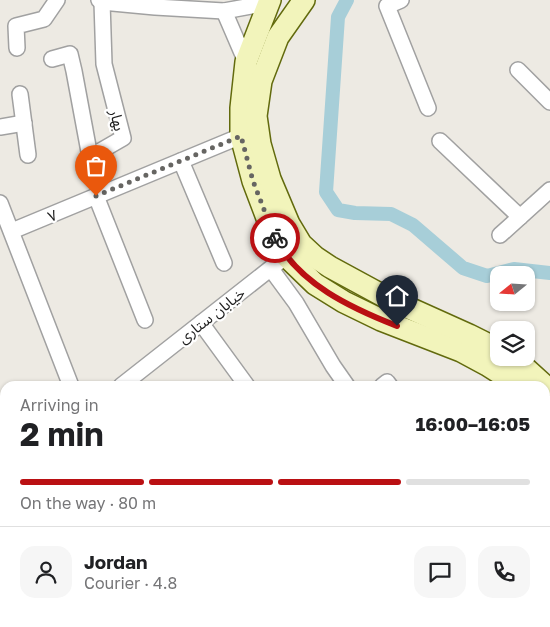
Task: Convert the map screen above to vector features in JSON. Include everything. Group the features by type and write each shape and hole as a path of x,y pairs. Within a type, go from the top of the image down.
{"main road":[{"path":"250,133 256,116 261,81 278,37 304,0"},
{"path":"269,2 246,62 241,108 250,133 253,181 275,239 286,256 315,284 344,302 381,320 461,351 512,381"},
{"path":"286,256 315,257 389,299 490,346"},
{"path":"523,366 540,381"}],"street":[{"path":"17,48 16,26 44,19 57,0"},
{"path":"100,1 155,7 224,11 269,2"},
{"name":"بهار","path":"52,59 70,54 90,157 123,138 104,64 100,1"},
{"path":"394,3 428,108"},
{"path":"224,11 246,62"},
{"path":"518,70 550,102"},
{"path":"20,94 28,155"},
{"path":"0,127 24,123"},
{"name":"۷","path":"12,232 250,133"},
{"path":"440,141 520,217"},
{"path":"180,161 224,263"},
{"path":"500,235 550,190"},
{"path":"96,196 146,320"},
{"path":"0,203 70,381"},
{"path":"286,256 296,303 344,381"},
{"name":"خیابان ستاری","path":"126,381 286,256"},
{"path":"201,323 243,381"}],"waterway":[{"path":"347,0 338,17 326,192 338,210 355,213 391,214 413,225 463,268 487,276 514,269 550,273"}],"way so far":[{"path":"96,196 241,136 253,181 275,238"}],"route":[{"path":"275,238 286,256 315,284 344,302 397,326"}]}
